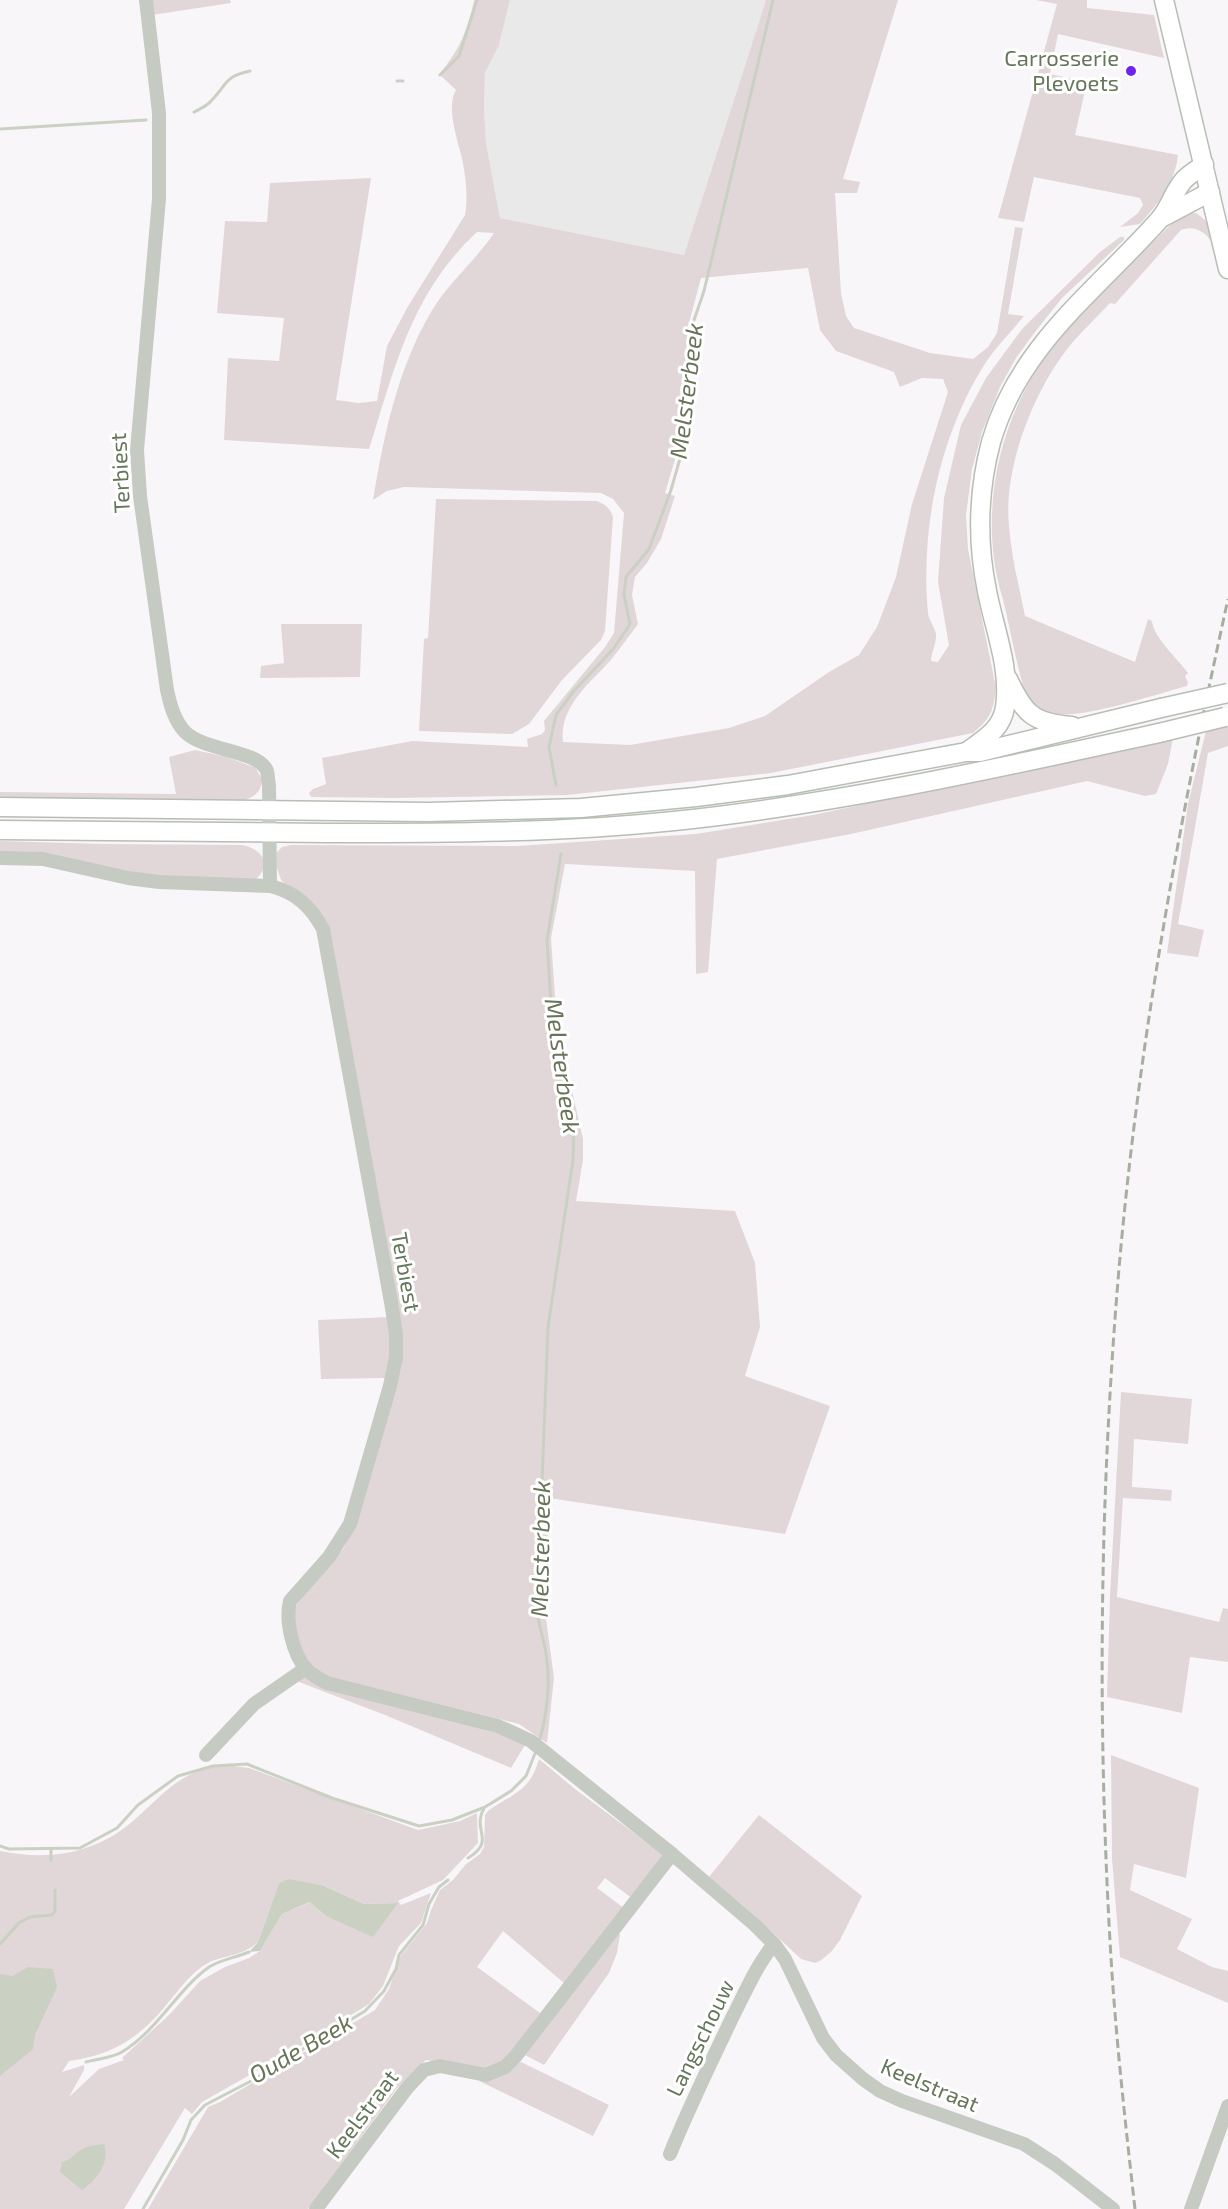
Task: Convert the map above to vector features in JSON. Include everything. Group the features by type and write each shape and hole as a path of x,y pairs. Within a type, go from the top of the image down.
{"main road":[{"path":"1164,0 1210,192 1223,222 1228,269"},
{"path":"1080,726 1048,723 1029,713 1020,704 1006,674 987,590 981,544 981,493 992,442 1014,387 1043,342 1074,306 1161,218 1183,181 1204,164"},
{"path":"1161,218 1210,192"},
{"path":"966,752 988,737 1002,719 1005,707 1006,674"},
{"path":"0,807 428,812 581,808 788,785 966,752 980,752 1069,731 1080,726 1228,693"},
{"path":"0,830 456,833 560,830 672,821 830,800 994,769 1227,717"}],"street":[{"name":"Terbiest","path":"146,0 159,113 159,200 137,450 140,496 167,690 171,708 186,733 212,747 254,759 267,770 270,886"},
{"name":"Terbiest","path":"0,858 43,859 128,878 159,882 270,886 287,891 305,903 315,914 323,929 396,1334 396,1357 390,1386 350,1524 329,1557 290,1601 289,1623 297,1651 306,1668"},
{"name":"Keelstraat","path":"306,1668 327,1683 498,1726 531,1741 672,1854 774,1944 794,1976 812,2019 823,2038 836,2055 863,2079 880,2091 902,2101 1023,2144 1055,2164 1113,2209"},
{"path":"206,1755 254,1704 306,1668"},
{"name":"Keelstraat","path":"316,2209 406,2088 424,2070 441,2066 486,2075 505,2067 672,1854"},
{"name":"Langschouw","path":"670,2154 691,2103 730,2023 762,1959 774,1944"},
{"path":"1191,2209 1228,2106"}],"shaded area":[{"path":"150,0 230,0 231,3 152,15"},
{"path":"474,0 510,0 499,45 485,73 486,143 500,218 684,255 766,0 898,0 843,179 860,182 857,193 835,193 841,293 846,316 854,328 930,353 973,359 988,347 997,333 1015,227 1023,228 1008,314 1024,316 990,356 970,390 945,451 937,483 927,548 928,613 936,634 931,661 938,662 949,645 938,582 944,498 961,425 986,378 1022,329 1100,252 1120,237 1124,237 1124,240 1062,298 1016,358 1000,387 982,432 972,469 966,515 968,549 996,688 990,714 973,733 771,773 567,795 311,797 309,793 313,789 326,784 322,758 412,741 528,747 527,739 542,734 545,730 544,721 614,633 624,513 613,499 601,493 404,487 387,491 373,500 393,403 419,334 438,301 494,233 477,232 454,256 436,280 408,333 369,449 224,440 228,358 279,361 284,318 217,313 225,221 267,222 270,183 371,178 336,400 359,403 377,401 387,346 407,308 465,215 465,176 452,116 453,97 456,90 439,74 457,49","holes":["808,268 820,330 836,351 894,372 900,387 922,378 943,379 948,392 912,504 896,577 877,627 859,655 829,672 765,716 729,728 630,745 563,742 566,718 577,697 614,656 638,624 632,595 635,577 647,563 661,539 675,496 665,493 679,446 688,327 701,278"]},
{"path":"510,0 766,0 684,255 500,218 486,143 485,73 499,45"},
{"path":"1036,0 1087,0 1087,8 1154,15 1164,58 1058,34 1050,74 1087,82 1075,135 1178,155 1169,184 1159,201 1140,224 1120,227 1138,213 1143,205 1140,198 1034,177 1024,222 998,218 1057,4"},
{"path":"1196,213 1209,225 1213,238 1212,243 1199,230 1190,228 1181,230 1115,304 1110,303 1058,361 1024,429 1011,478 1008,502 1015,571 1025,616 1135,662 1148,619 1152,621 1161,641 1188,673 1185,676 1187,686 1098,710 1063,714 1046,712 1036,705 1025,692 995,566 992,505 1001,453 1019,402 1031,378 1059,340 1088,307 1165,230 1183,214"},
{"path":"436,499 597,501 607,507 613,517 605,631 601,640 562,680 529,724 512,734 419,731 424,639 428,638"},
{"path":"281,624 362,624 360,677 260,678 261,666 284,663"},
{"path":"1228,725 1228,746 1208,753 1178,924 1204,930 1198,957 1167,953 1188,804 1206,731"},
{"path":"1173,738 1168,764 1156,794 1145,796 1087,781 851,834 717,859 708,972 696,974 695,871 565,864 551,938 557,1025 583,1139 583,1160 576,1201 735,1211 755,1263 760,1327 745,1376 830,1406 785,1534 549,1498 545,1611 554,1678 547,1743 519,1724 330,1677 311,1669 304,1661 293,1621 294,1610 302,1596 343,1549 356,1524 401,1350 330,932 281,880 276,865 277,852 282,847 291,845 517,846 696,834 813,815"},
{"path":"195,750 227,757 256,768 262,780 258,791 242,801 0,799 0,792 176,794 169,757"},
{"path":"0,841 241,845 259,853 264,863 263,869 255,880 164,879 0,854"},
{"path":"390,1317 389,1359 385,1378 321,1379 318,1320"},
{"path":"1121,1392 1192,1399 1188,1444 1134,1439 1132,1487 1172,1490 1171,1501 1123,1498 1117,1597 1219,1622 1223,1608 1228,1609 1228,1662 1190,1657 1182,1713 1107,1697"},
{"path":"304,1677 317,1683 513,1737 525,1745 511,1768 299,1682"},
{"path":"1111,1755 1199,1788 1186,1878 1134,1864 1130,1890 1192,1919 1177,1949 1212,1967 1228,1971 1228,2003 1120,1957 1112,1859"},
{"path":"539,1759 575,1789 665,1856 633,1899 605,1878 597,1888 624,1908 564,1983 503,1931 477,1967 540,2013 515,2048 499,2063 482,2070 426,2060 397,2088 308,2209 148,2209 208,2107 375,2010 389,1989 400,1957 427,1923 440,1890 453,1880 466,1864 480,1854 484,1847 485,1815 526,1785"},
{"path":"226,1765 249,1768 418,1830 460,1821 477,1813 478,1843 443,1880 398,1901 401,1905 431,1893 421,1923 399,1946 383,1986 369,2004 202,2102 192,2114 185,2108 124,2209 0,2209 0,1851 54,1855 104,1841 119,1832 185,1777","holes":["279,1883 324,1886 364,1904 397,1903 387,1915 326,1916 311,1902 282,1914 260,1951 200,1981 170,2014 122,2058 124,2060 99,2069 69,2097 84,2070 84,2065 62,2072 69,2061 101,2054 127,2041 150,2023 197,1970 214,1960 241,1953 258,1942"]},
{"path":"759,1815 862,1896 840,1940 831,1952 815,1963 801,1959 709,1877"},
{"path":"289,1879 324,1886 364,1904 398,1903 373,1937 326,1916 310,1902 282,1914 260,1951 249,1952 258,1942 279,1883"},
{"path":"618,1932 620,1935 617,1953 609,1973 544,2065 523,2054"},
{"path":"28,1967 53,1969 57,1987 35,2035 33,2049 0,2076 0,1974 12,1976"},
{"path":"521,2062 609,2105 593,2136 479,2081 495,2078"},
{"path":"104,2144 104,2164 93,2181 82,2190 60,2172 62,2162 79,2151"}],"waterway":[{"path":"440,75 459,56 477,0"},
{"name":"Melsterbeek","path":"556,785 549,747 556,715 573,692 614,648 630,624 624,595 626,577 649,549 671,490 683,448 692,326 704,291 773,0"},
{"path":"194,112 209,103 230,79 250,71"},
{"path":"397,81 403,81"},
{"path":"0,129 146,120"},
{"name":"Melsterbeek","path":"539,1742 548,1687 546,1654 537,1612 548,1327 573,1160 574,1124 552,1020 547,940 561,854"},
{"name":"Melsterbeek","path":"0,1846 9,1849 80,1848 117,1828 138,1805 178,1776 213,1766 247,1764 332,1798 419,1826 452,1820 485,1807 511,1791 526,1776 536,1751"},
{"name":"Oude Beek","path":"468,1858 481,1846 480,1823 484,1808"},
{"path":"51,1850 51,1860"},
{"name":"Oude Beek","path":"143,2209 183,2140 191,2120 205,2105 251,2081 365,2011 384,1991 396,1969 399,1955 423,1925 429,1904 439,1887 448,1880"},
{"path":"0,1944 19,1923 30,1917 52,1915 55,1911 55,1890"},
{"path":"86,2062 122,2052 146,2033 187,1987 209,1967 249,1952"}],"railway":[{"path":"1135,2209 1110,1941 1103,1770 1103,1599 1108,1428 1128,1174 1150,1009 1178,844 1228,599"}],"place":[{"name":"Carrosserie Plevoets","path":"1131,71"}]}
